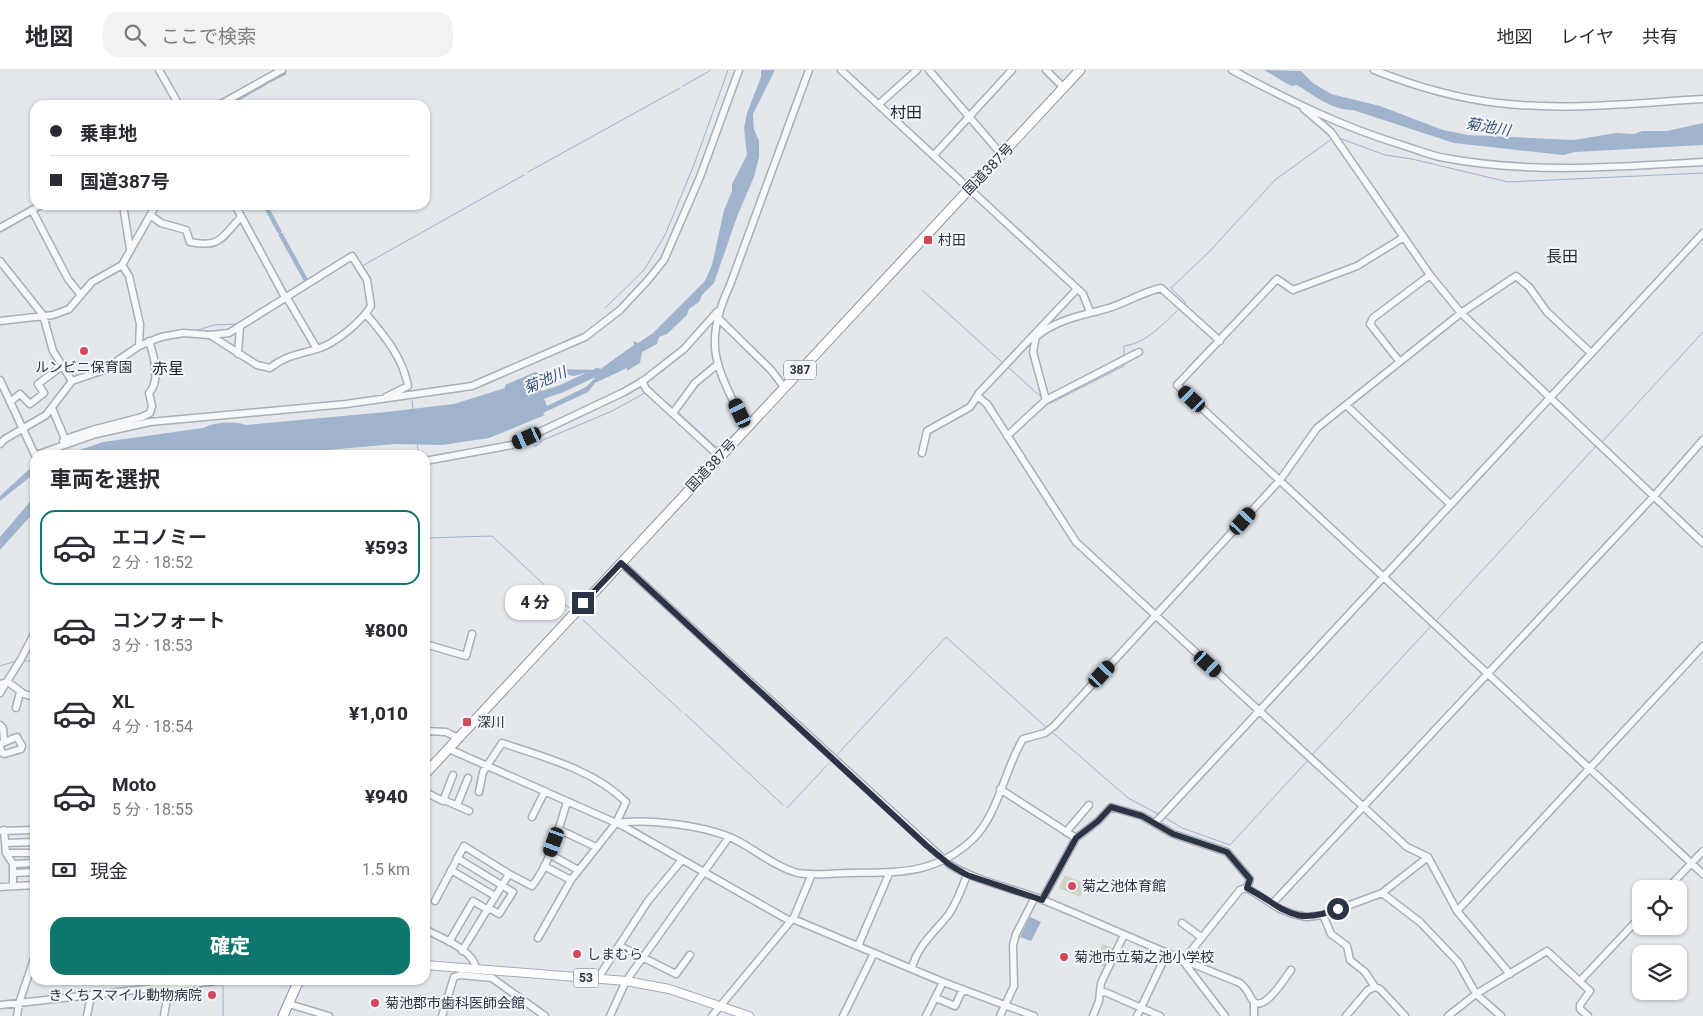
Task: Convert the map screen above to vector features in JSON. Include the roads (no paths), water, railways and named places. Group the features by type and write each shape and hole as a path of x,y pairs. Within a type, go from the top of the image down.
{"highway":[{"name":"国道387号","path":"430,769 1080,70"},
{"path":"283,1016 297,985"}],"main road":[{"name":"53","path":"430,965 476,968 487,973 626,981 668,989 749,1016"}],"street":[{"path":"159,70 176,100"},
{"path":"229,100 282,70"},
{"path":"52,450 96,434 150,422 378,400 458,388 489,380 585,337 620,310 664,260 700,177 739,70"},
{"path":"746,428 718,364 713,340 718,315 809,70"},
{"path":"879,104 917,70"},
{"path":"929,70 1002,155"},
{"path":"934,155 1012,70"},
{"path":"1046,70 1064,88"},
{"path":"1232,70 1304,109 1370,135 1444,158 1514,166 1585,168 1703,162"},
{"path":"1374,70 1423,88 1504,104 1578,106 1703,99"},
{"path":"844,71 969,190 1083,294 1090,312"},
{"path":"1304,109 1331,132 1430,275 1461,313 1703,543"},
{"path":"0,228 32,210 68,279 80,294"},
{"path":"124,210 130,249"},
{"path":"0,321 63,313 69,309 92,282 122,265 152,210"},
{"path":"238,210 286,299 317,349"},
{"path":"150,215 161,223 186,230 190,242 208,245 214,244 241,217"},
{"path":"1155,822 1260,712 1450,504 1703,233"},
{"path":"1404,237 1357,266 1293,290 1277,279 1177,385 1703,874"},
{"path":"0,444 22,428 43,418 72,381 104,370 139,346 150,341 183,333 210,335 229,333 352,256 367,280 371,306 366,314 335,340 317,349 297,353 279,360 270,368 257,365 210,335"},
{"path":"0,261 43,315 53,351 72,381"},
{"path":"122,265 129,276 140,324 139,346"},
{"path":"1399,360 1370,324 1373,318 1430,275"},
{"path":"616,823 652,821 710,831 729,837 770,861 799,873 889,874 918,869 944,860 972,840 984,825 1023,739 1045,733 1054,726 1280,480 1317,428 1399,360 1461,313 1516,276 1529,287 1547,312 1591,353"},
{"path":"1035,335 1090,312 1110,308 1161,288 1220,341"},
{"path":"922,453 928,431 970,407 977,396 1076,289"},
{"path":"366,314 384,335 395,352 407,384 404,389 378,400"},
{"path":"430,460 512,445 642,381 684,349 718,315"},
{"path":"718,315 771,370 784,387"},
{"path":"238,354 240,327"},
{"path":"1035,335 1033,352 1046,400"},
{"path":"52,450 65,439 150,413 152,406 149,393 153,388 155,376 150,341"},
{"path":"1007,436 1046,400 1139,352"},
{"path":"673,413 695,383 718,364"},
{"path":"10,402 20,394 30,404 44,393 38,384 62,366"},
{"path":"0,380 33,450"},
{"path":"642,381 646,389 719,456"},
{"path":"977,396 987,404 1076,542 1407,847 1428,857 1457,911 1510,974"},
{"path":"1346,405 1450,504"},
{"path":"52,408 65,439"},
{"path":"1272,904 1654,496 1703,440"},
{"path":"621,563 944,860 967,875 1039,899 1183,961 1240,983 1251,993 1254,1002 1254,1016"},
{"path":"430,645 466,656 472,634"},
{"path":"0,693 30,641"},
{"path":"1457,911 1703,646"},
{"path":"0,684 8,682"},
{"path":"8,682 20,692 30,695"},
{"path":"16,708 20,692"},
{"path":"0,725 3,728 2,742 17,736 22,746 21,749 5,754 2,753 0,748"},
{"path":"430,731 446,732 458,738"},
{"path":"479,792 481,778 502,743 558,761 599,782 626,802 616,823 571,880 538,938"},
{"path":"449,748 616,823 792,920 943,982 1034,1016"},
{"path":"444,800 453,775"},
{"path":"457,806 468,778"},
{"path":"1000,789 1076,838"},
{"path":"532,817 545,791"},
{"path":"430,794 469,811"},
{"path":"435,900 464,846 532,886 549,854 567,802"},
{"path":"1066,832 1089,805"},
{"path":"1000,1016 1014,986 1013,945 1016,934 1076,838 1098,821 1111,807 1142,816 1173,834 1227,852 1250,879 1247,888 1235,894 1183,961"},
{"path":"558,829 596,847"},
{"path":"13,886 13,864 4,853 2,830 30,830"},
{"path":"610,1016 626,981 729,837"},
{"path":"3,843 30,842"},
{"path":"1675,880 1703,850"},
{"path":"4,853 30,853"},
{"path":"549,854 578,870"},
{"path":"1247,888 1272,904 1294,914 1307,917 1323,915 1382,893 1428,857"},
{"path":"449,942 473,901 499,914 513,892 457,858"},
{"path":"598,978 648,901 682,860"},
{"path":"13,864 30,863"},
{"path":"544,866 571,880"},
{"path":"451,870 495,896"},
{"path":"13,873 30,872"},
{"path":"462,951 509,874"},
{"path":"712,1016 792,920 801,905 812,874"},
{"path":"858,946 889,874"},
{"path":"912,968 914,960 928,937 949,913 967,875"},
{"path":"0,887 30,885"},
{"path":"1382,893 1420,922 1458,962 1476,994 1501,1016"},
{"path":"1323,915 1331,934 1346,946 1350,960 1365,972 1375,987 1380,989 1405,1016"},
{"path":"1182,923 1201,937"},
{"path":"1580,981 1632,926"},
{"path":"430,932 471,957 476,968"},
{"path":"1093,1016 1100,992 1100,983 1124,935"},
{"path":"620,946 676,974 690,955"},
{"path":"1448,1016 1476,994 1547,952 1590,991 1580,1004 1580,1009 1588,1016"},
{"path":"843,1016 874,953"},
{"path":"1137,1016 1167,954"},
{"path":"1183,961 1225,1016"},
{"path":"1254,1002 1263,1004 1266,1002 1291,970"},
{"path":"17,1016 19,1003 30,971"},
{"path":"442,1016 454,977 487,973 545,1016"},
{"path":"926,1016 943,982"},
{"path":"0,1005 179,985"},
{"path":"164,1016 169,986"},
{"path":"1346,1016 1368,990 1375,987"},
{"path":"936,998 955,1006 963,989"},
{"path":"1100,992 1105,992 1160,1016"},
{"path":"87,1016 91,995"},
{"path":"289,1004 329,1016"}],"water":[{"path":"761,70 775,70 753,114 754,129 759,141 759,157 754,177 738,214 714,283 702,295 699,302 689,309 687,315 667,334 659,337 657,344 642,352 640,363 627,371 627,368 595,383 588,392 543,413 545,415 489,438 442,445 395,444 327,450 80,450 103,442 203,428 219,423 246,425 454,404 505,388 505,385 535,372 545,375 558,369 599,370 634,345 633,341 638,343 652,334 705,281 712,265 724,210 732,191 732,184 747,155 744,128 747,113 761,77","holes":["558,373 574,376 585,373 590,378 593,376 595,378 586,387 547,406 537,382"]},
{"path":"1264,70 1301,71 1313,83 1331,94 1380,106 1443,130 1468,135 1574,140 1616,133 1634,134 1642,131 1667,131 1703,123 1703,145 1575,152 1563,155 1454,143 1353,110 1338,108 1317,98 1297,85 1291,86"},
{"path":"30,469 30,477 0,501 0,496"},
{"path":"30,502 30,517 0,550 0,537"},
{"path":"1030,917 1041,922 1031,941 1020,937"}],"waterway":[{"path":"683,86 711,70"},
{"path":"605,308 644,270 665,235 695,162 728,70"},
{"path":"268,81 284,73"},
{"path":"236,100 265,83"},
{"path":"528,172 680,88"},
{"path":"1183,306 1186,303 1171,288 1209,252 1275,180 1333,138"},
{"path":"1339,138 1385,155 1412,159 1508,182 1703,173"},
{"path":"362,266 524,175"},
{"path":"268,210 279,231"},
{"path":"281,235 307,282"},
{"path":"350,254 354,253 360,262"},
{"path":"922,290 1003,363"},
{"path":"1124,356 1124,346 1148,337 1180,308"},
{"path":"195,331 214,325 237,324"},
{"path":"1601,443 1703,332"},
{"path":"75,377 104,365 134,345"},
{"path":"1047,402 1049,404 1124,366 1124,362"},
{"path":"1008,367 1042,398"},
{"name":"菊池川","path":"533,398 561,389 597,372"},
{"path":"651,389 672,407"},
{"path":"534,445 535,447 543,440 610,412 645,393"},
{"path":"412,401 413,410"},
{"path":"679,413 716,447 721,446 738,430"},
{"path":"4,436 19,426"},
{"path":"417,443 418,450"},
{"path":"1435,622 1596,446"},
{"path":"430,538 492,536 569,608"},
{"path":"583,620 681,711"},
{"path":"1311,756 1432,625"},
{"path":"836,756 946,637 1048,729"},
{"path":"0,666 16,661"},
{"path":"23,661 30,661"},
{"path":"685,714 783,805"},
{"path":"1051,731 1128,798 1160,815"},
{"path":"1164,817 1182,828 1230,845 1309,759"},
{"path":"787,808 830,762"},
{"path":"223,986 223,1016"}],"place":[{"name":"村田","path":"928,240"},
{"name":"ルンビニ保育園","path":"84,351"},
{"name":"深川","path":"467,722"},
{"name":"菊之池体育館","path":"1072,886"},
{"name":"しまむら","path":"577,954"},
{"name":"菊池市立菊之池小学校","path":"1064,957"},
{"name":"きくちスマイル動物病院","path":"212,995"},
{"name":"菊池郡市歯科医師会館","path":"375,1003"}],"district":[{"name":"村田","path":"906,112"},
{"name":"長田","path":"1562,256"},
{"name":"赤星","path":"168,368"}]}
